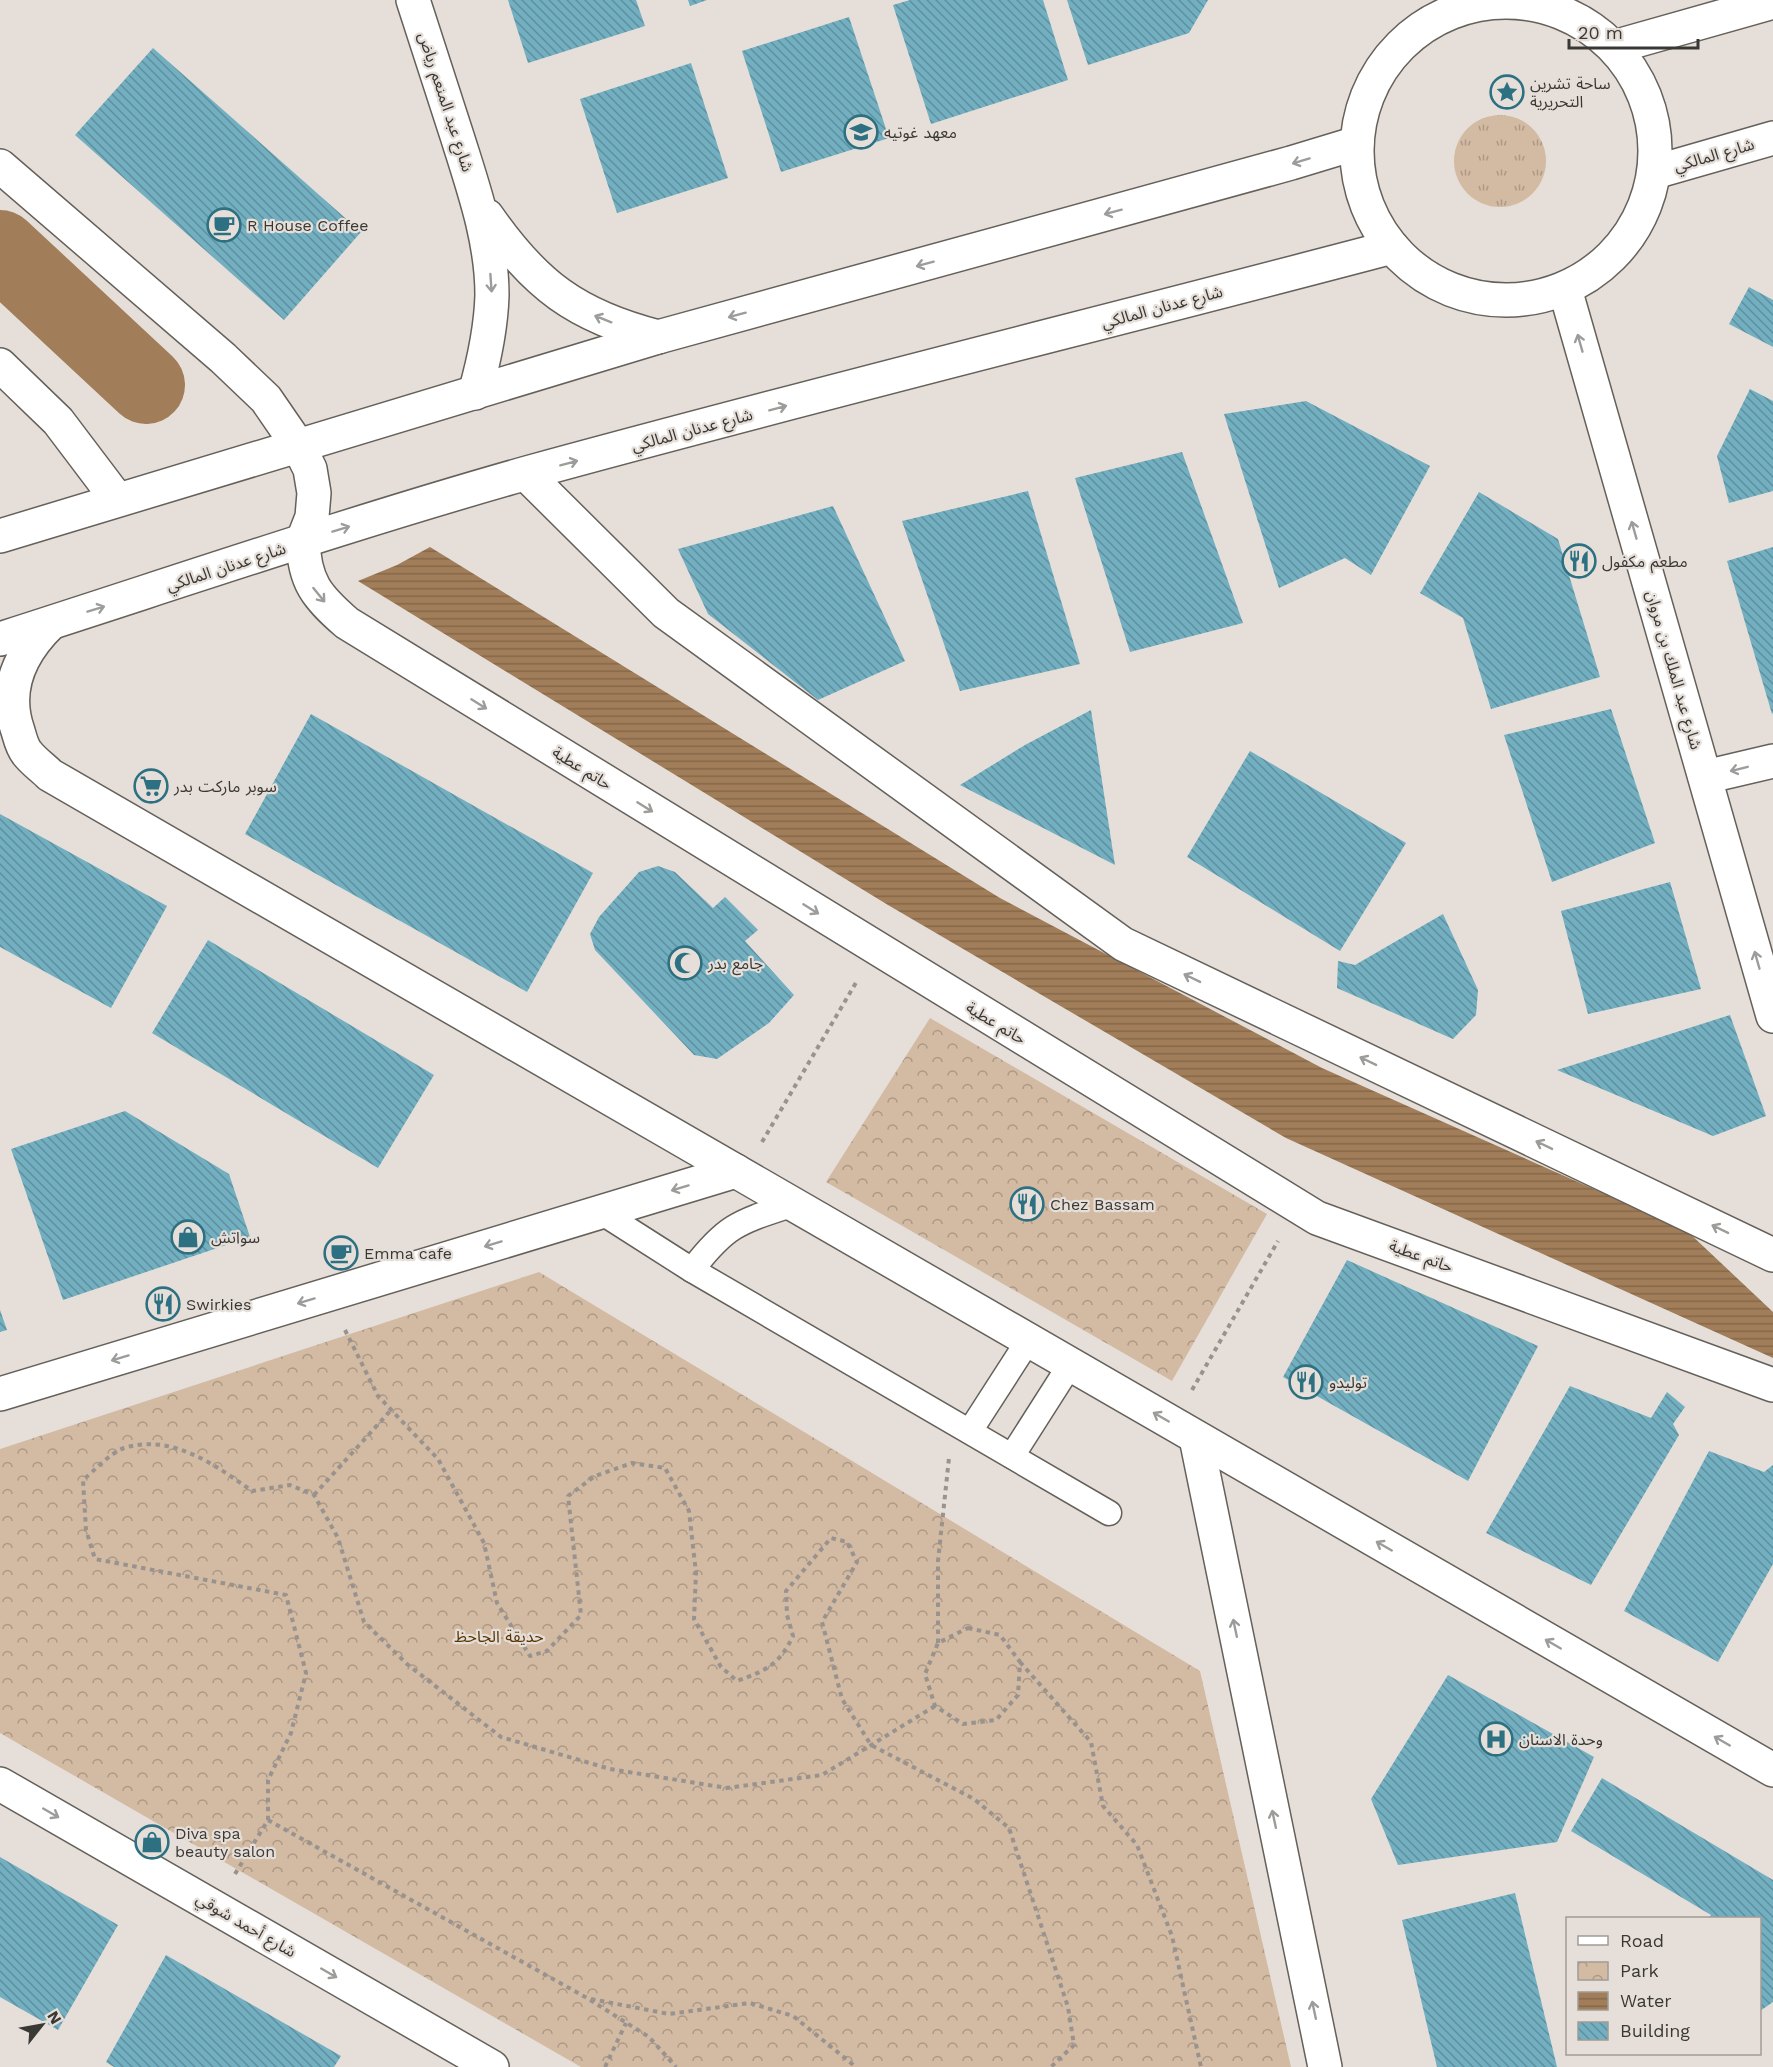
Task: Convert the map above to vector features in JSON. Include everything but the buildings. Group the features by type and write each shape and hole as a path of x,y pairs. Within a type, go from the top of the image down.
{"street":[{"name":"شارع عبد المنعم رياض","path":"413,0 479,204 489,256 492,293 487,349 475,393"},
{"path":"1497,2 1540,5 1580,21 1614,47 1640,84 1653,127 1654,172 1639,220 1608,262 1565,289 1519,300 1472,297 1427,278 1392,247 1371,216 1360,180 1357,143 1365,100 1386,62 1417,31 1454,5 1497,2"},
{"path":"1614,47 1773,2"},
{"name":"شارع المالكي","path":"1654,172 1773,138"},
{"path":"0,536 658,337 1291,164 1357,143"},
{"path":"0,166 224,358 266,399 299,447 309,469 314,493 312,517 303,540"},
{"name":"شارع عبد المنعم رياض","path":"479,204 510,250 534,275 561,296 591,315 624,328 658,337"},
{"name":"شارع عدنان المالكي","path":"0,639 246,561 303,540 526,474 1392,247"},
{"name":"شارع عبد الملك بن مروان","path":"1565,289 1773,1016"},
{"path":"0,365 58,421 117,499"},
{"path":"526,474 666,613 1123,944 1773,1255"},
{"name":"حاتم عطية","path":"303,540 304,565 312,587 347,623 1317,1218 1773,1385"},
{"path":"51,623 32,641 23,657 12,691 13,718 25,751 50,775 791,1205 1773,1770"},
{"path":"1705,777 1773,761"},
{"path":"0,1394 601,1212 739,1173"},
{"path":"1184,1431 1326,2067"},
{"name":"شارع أحمد شوقي","path":"0,1784 492,2067"}],"lane":[{"path":"692,1270 714,1241 742,1221 791,1205"},
{"path":"601,1212 692,1270 1109,1514"},
{"path":"962,1426 1028,1341"},
{"path":"1012,1456 1070,1365"}],"path":[{"path":"739,1173 876,949"},
{"path":"1184,1431 1298,1206"},
{"path":"329,1294 378,1396 438,1458 484,1544 497,1603 530,1656 547,1651 581,1615 568,1496 595,1476 632,1463 665,1468 689,1511 696,1573 694,1619 721,1667 737,1681 767,1670 784,1654 793,1636 787,1615 786,1591 831,1538 847,1542 857,1562 822,1622 842,1699 871,1745 974,1799 1009,1828 1068,2007 1074,2045 1051,2067"},
{"path":"314,1495 391,1410"},
{"path":"962,1426 938,1561 938,1643 925,1674 935,1706 963,1724 996,1720 1018,1695 1020,1662"},
{"path":"212,1906 247,1859 268,1820 268,1780 291,1733 306,1673 286,1595 95,1559 86,1530 83,1480 123,1448 164,1444 209,1461 252,1491 290,1485 314,1495 338,1538 364,1622 407,1664 501,1737 610,1769 727,1788 822,1775 935,1706"},
{"path":"938,1643 968,1628 999,1635 1091,1742 1103,1806 1137,1845 1172,1936 1201,2067"},
{"path":"268,1820 587,1998 649,2037 676,2067"},
{"path":"587,1998 669,2014 750,2003 793,2016 856,2067"},
{"path":"605,2067 626,2023"}],"green space":[{"path":"1491,115 1509,115 1526,122 1539,135 1546,152 1546,170 1539,187 1526,200 1509,207 1491,207 1474,200 1461,187 1454,170 1454,152 1461,135 1474,122"},
{"path":"930,1018 1267,1214 1172,1381 826,1182"},
{"name":"حديقة الجاحظ","path":"539,1272 1200,1671 1291,2067 581,2067 0,1733 0,1449"}],"water":[{"path":"430,547 1000,898 1322,1068 1686,1230 1773,1312 1773,1358 1286,1138 888,905 358,581 397,565"}],"waterway":[{"path":"0,249 146,385"}],"place":[{"name":"ساحة تشرين التحريرية","path":"1507,92"},
{"name":"معهد غوتيه","path":"861,132"},
{"name":"R House Coffee","path":"224,225"},
{"name":"مطعم مكفول","path":"1579,561"},
{"name":"سوبر ماركت بدر","path":"151,786"},
{"name":"جامع بدر","path":"685,963"},
{"name":"Chez Bassam","path":"1027,1204"},
{"name":"سواتش","path":"188,1237"},
{"name":"Emma cafe","path":"341,1253"},
{"name":"Swirkies","path":"163,1304"},
{"name":"توليدو","path":"1306,1382"},
{"name":"وحدة الاسنان","path":"1496,1739"},
{"name":"Diva spa beauty salon","path":"152,1842"}]}
